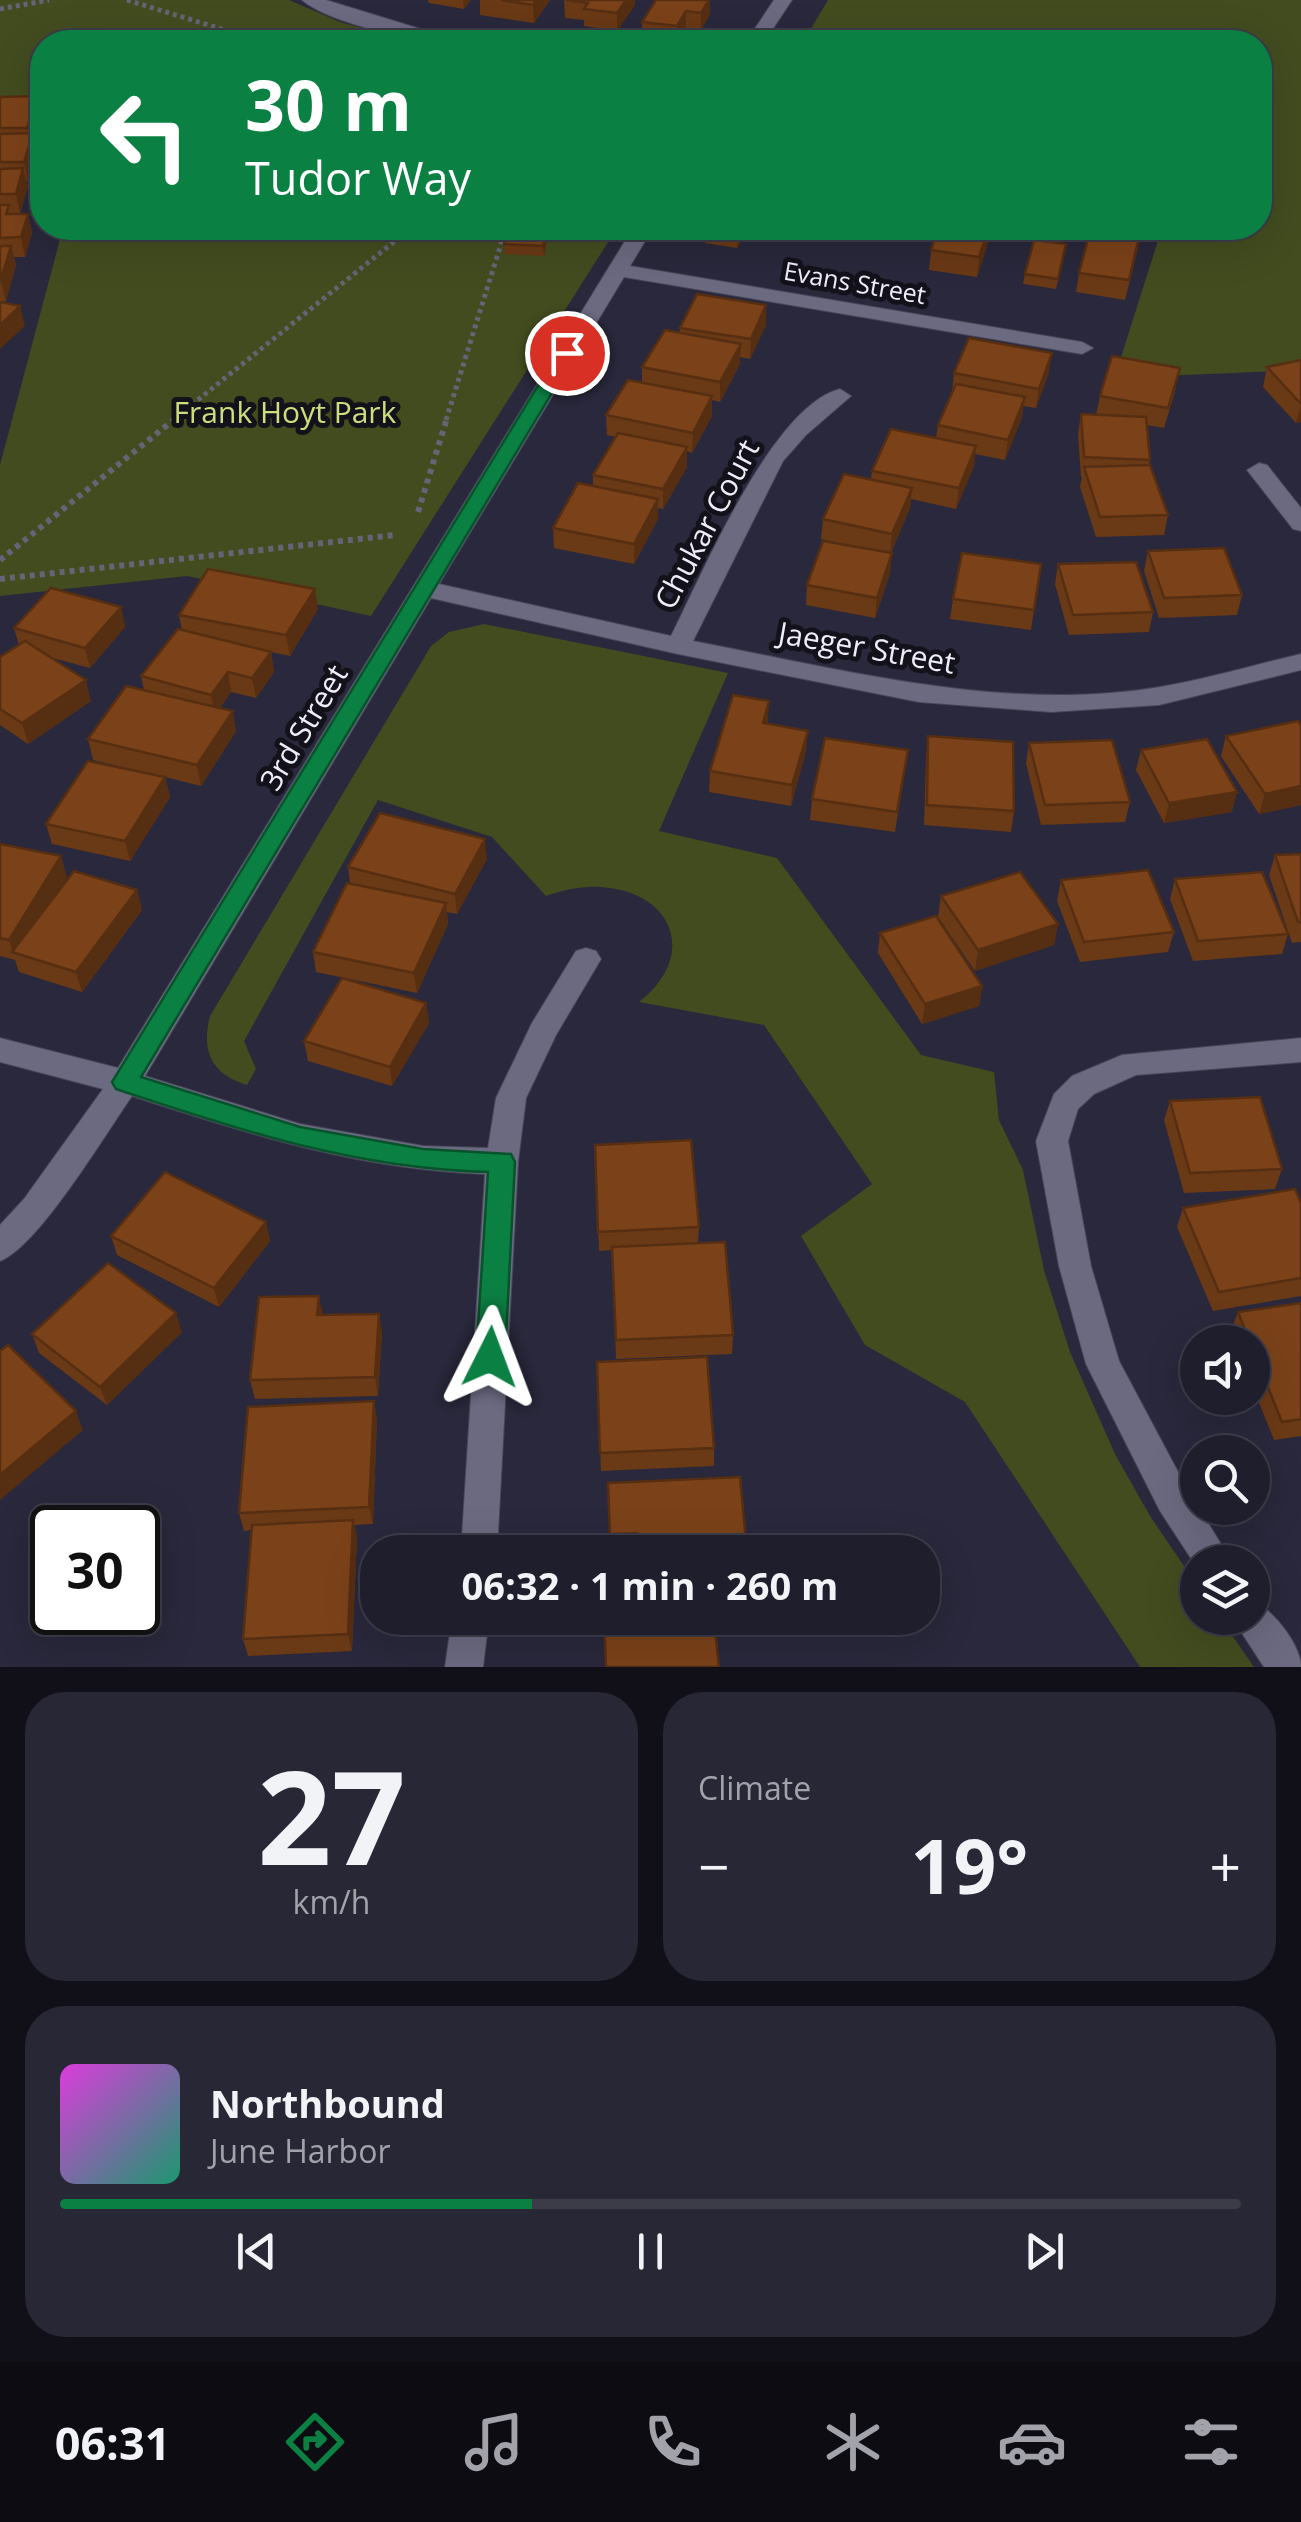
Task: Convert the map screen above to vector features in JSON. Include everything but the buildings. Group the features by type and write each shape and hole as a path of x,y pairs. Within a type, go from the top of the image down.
{"street":[{"path":"311,0 391,30"},
{"path":"764,30 783,0"},
{"name":"3rd Street","path":"0,1247 35,1210 125,1082 636,240"},
{"name":"Evans Street","path":"618,270 1082,348"},
{"name":"Chukar Court","path":"678,646 773,459 798,430 840,396"},
{"path":"1259,470 1301,524"},
{"name":"Jaeger Street","path":"426,589 678,646 919,693 1050,703 1159,696 1301,662"},
{"path":"480,1535 502,1162 510,1098 543,1031 586,960"},
{"path":"0,1050 125,1082 300,1137 423,1160 502,1162"},
{"path":"1203,1545 1173,1500 1103,1364 1075,1266 1052,1140 1065,1103 1083,1085 1134,1063 1301,1050"},
{"path":"464,1667 469,1635"},
{"path":"1263,1635 1286,1667"}],"path":[{"path":"0,9 49,0"},
{"path":"127,0 225,30"},
{"path":"0,560 397,240"},
{"path":"418,512 502,240"},
{"path":"0,580 394,535"}],"green space":[{"path":"0,0 289,0 370,30 30,30 30,102 0,103"},
{"path":"828,0 1301,0 1301,370 1139,377 1116,373 1158,240 1272,240 1272,30 810,30"},
{"name":"Frank Hoyt Park","path":"60,240 609,240 371,616 187,576 0,596 0,465"},
{"path":"484,624 728,673 659,831 777,858 921,1055 994,1072 999,1120 1023,1170 1044,1270 1070,1352 1115,1454 1180,1560 1180,1635 1232,1635 1254,1667 1140,1667 965,1402 865,1345 801,1236 872,1184 764,1025 639,1002 658,984 672,946 669,928 645,900 625,891 600,887 546,896 492,837 378,800 244,1041 256,1069 247,1085 217,1068 208,1050 210,1016 431,646 449,632"}],"route":[{"path":"490,1357 502,1162 423,1160 300,1137 125,1082 567,353"}]}
